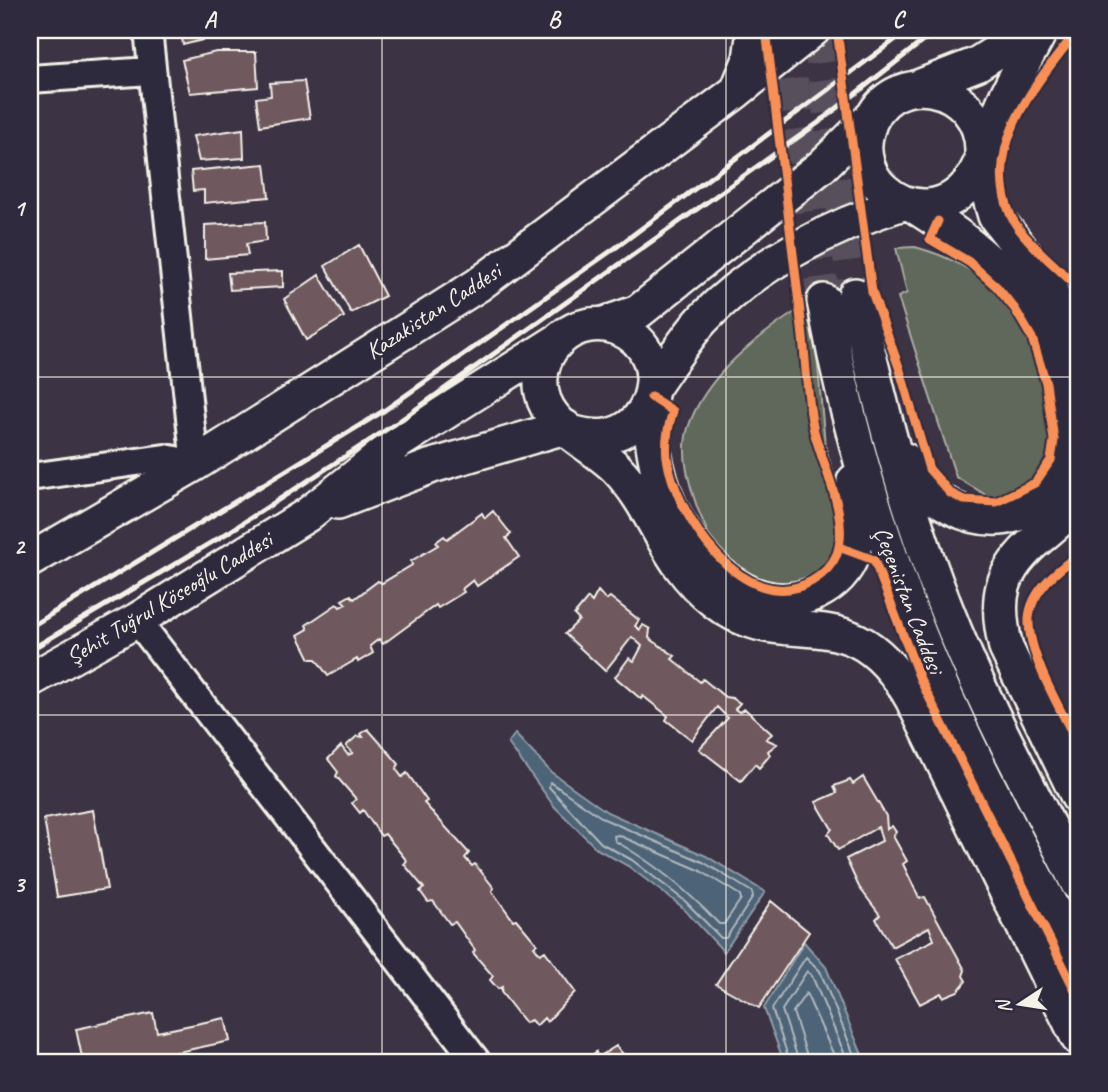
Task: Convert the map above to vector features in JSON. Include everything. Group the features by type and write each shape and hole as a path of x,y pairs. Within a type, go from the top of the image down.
{"main road":[{"path":"737,91 750,59 754,30"},
{"path":"307,515 400,441 571,330 588,324 604,324 638,312 822,166 892,97 977,64 1031,30"},
{"path":"307,515 432,466 567,429 602,437 633,425 704,319 770,266 849,222 908,204 935,205 955,198 971,183 1006,96 1041,30"},
{"name":"Kazakistan Caddesi","path":"30,560 195,464 478,285 737,91 800,32"},
{"path":"913,89 940,90 964,104 979,126 981,159 995,216 1045,280 1078,348"},
{"path":"876,112 865,139 869,169 886,192 954,232 995,267 1040,320 1050,344 1063,394 1067,424 1061,469 1053,486 1039,501 1021,510 988,518 969,515 937,500 922,486 885,421"},
{"name":"Çeçenistan Caddesi","path":"1078,884 963,651 919,537 885,421 840,298 849,426 919,633 984,775 1078,958"},
{"path":"604,324 627,333 644,350 651,365 650,397 655,463 678,522 723,578 748,594 778,601 792,600 821,590 839,576 853,554 856,516 849,426"},
{"path":"556,341 542,367 540,382 549,410 567,429 620,472 667,550 691,580 715,602 737,616 762,624 825,629 843,634 874,650 889,664 912,699 1078,1038"},
{"path":"1078,499 1069,513 1019,556 1005,575 999,600 1000,624 1006,648 1078,797"},
{"name":"Şehit Tuğrul Köseoğlu Caddesi","path":"30,680 137,620 307,515"}],"street":[{"path":"30,477 165,458 195,464 148,30"},
{"path":"30,79 151,71"},
{"path":"137,620 477,1062"}],"green space":[{"path":"915,247 952,261 982,278 1004,300 1021,326 1034,354 1058,456 1036,490 996,501 956,477 898,297 907,293 896,248"},
{"path":"804,306 806,321 814,323 825,445 850,528 848,553 798,602 738,570 724,559 697,507 685,448 688,428 696,409 720,374 752,343"}],"water":[{"path":"515,734 551,772 607,812 706,856 765,892 724,952 681,906 628,866 597,849 554,806 508,743"},
{"path":"804,942 826,967 865,1062 784,1062 764,1008"}],"building":[{"path":"181,30 241,30 242,35 222,35 183,45"},
{"path":"216,52 256,52 258,87 190,93 182,60"},
{"path":"304,81 310,118 260,126 256,98 271,96 270,83"},
{"path":"243,129 244,158 199,161 193,136"},
{"path":"265,164 269,197 204,203 204,190 193,191 191,171"},
{"path":"265,222 266,241 246,244 248,255 205,259 205,225"},
{"path":"359,245 385,296 351,313 325,266"},
{"path":"283,271 283,287 230,290 228,273"},
{"path":"319,275 344,317 306,340 284,299"},
{"path":"493,511 511,534 506,538 519,557 477,586 473,580 462,589 464,592 438,608 436,605 383,644 379,639 370,646 373,653 358,662 357,659 328,676 316,659 310,659 298,635 308,629 306,625 337,604 340,607 346,604 342,600 351,595 354,599 378,581 382,583 412,565 411,561 438,545 436,542 444,536 447,539 482,513 485,518"},
{"path":"598,591 606,600 610,597 639,620 635,626 640,630 643,625 650,629 649,638 675,656 672,659 700,682 703,679 725,697 740,703 735,709 739,712 745,709 772,734 766,739 777,744 768,751 770,755 759,768 755,764 741,781 699,749 728,718 717,707 692,740 666,720 668,716 643,696 641,699 615,677 629,658 634,661 642,646 632,637 605,671 565,634 579,620 574,615 588,598 592,602"},
{"path":"368,729 399,764 396,769 402,777 407,773 427,801 424,803 469,853 465,858 472,866 475,864 494,888 492,891 513,920 516,919 537,944 534,946 540,954 545,951 575,992 547,1022 544,1018 536,1026 531,1020 525,1023 501,992 502,987 498,989 490,980 493,976 473,953 475,950 455,922 450,924 433,901 428,902 420,891 424,888 404,864 407,861 385,834 381,836 363,810 360,813 352,803 356,799 336,776 338,772 328,759 341,746 348,755 353,753 346,746 357,736 363,737 361,734"},
{"path":"863,777 886,816 887,829 892,826 896,832 893,836 907,861 903,864 919,898 925,897 965,970 963,976 966,981 958,991 943,997 941,993 920,1004 895,959 934,940 929,927 892,947 876,919 880,915 859,887 846,859 882,841 878,827 838,850 828,834 832,829 816,802 837,793 834,786 850,780 853,784"},
{"path":"93,810 107,889 57,897 44,819"},
{"path":"771,901 809,932 759,1008 716,984"},
{"path":"153,1013 157,1032 225,1018 230,1041 169,1054 171,1062 83,1062 76,1029"},
{"path":"616,1046 630,1062 584,1062 596,1052 597,1058"}],"tunnel":[{"path":"784,30 824,301"},
{"path":"818,30 855,295"}],"railway":[{"path":"30,627 385,410 618,246 908,30"},
{"path":"30,650 229,532 398,422 818,123 937,30"}],"cycle path":[{"path":"651,397 673,411 666,446 673,481 698,532 717,555 738,574 762,586 787,589 812,581 826,570 837,554 840,524 834,492 811,417 766,30"},
{"path":"837,30 872,292 899,367 929,469 950,493 964,500 996,502 1035,483 1051,460 1054,440 1046,383 1032,338 1015,309 997,287 969,262 930,239 938,221"},
{"path":"1078,30 1046,71 1018,116 1008,140 1003,165 1003,190 1011,216 1030,242 1072,282 1078,296"},
{"path":"839,547 874,560 920,679 1078,996"},
{"path":"1078,555 1054,574 1040,590 1029,618 1039,665 1078,744"}]}
